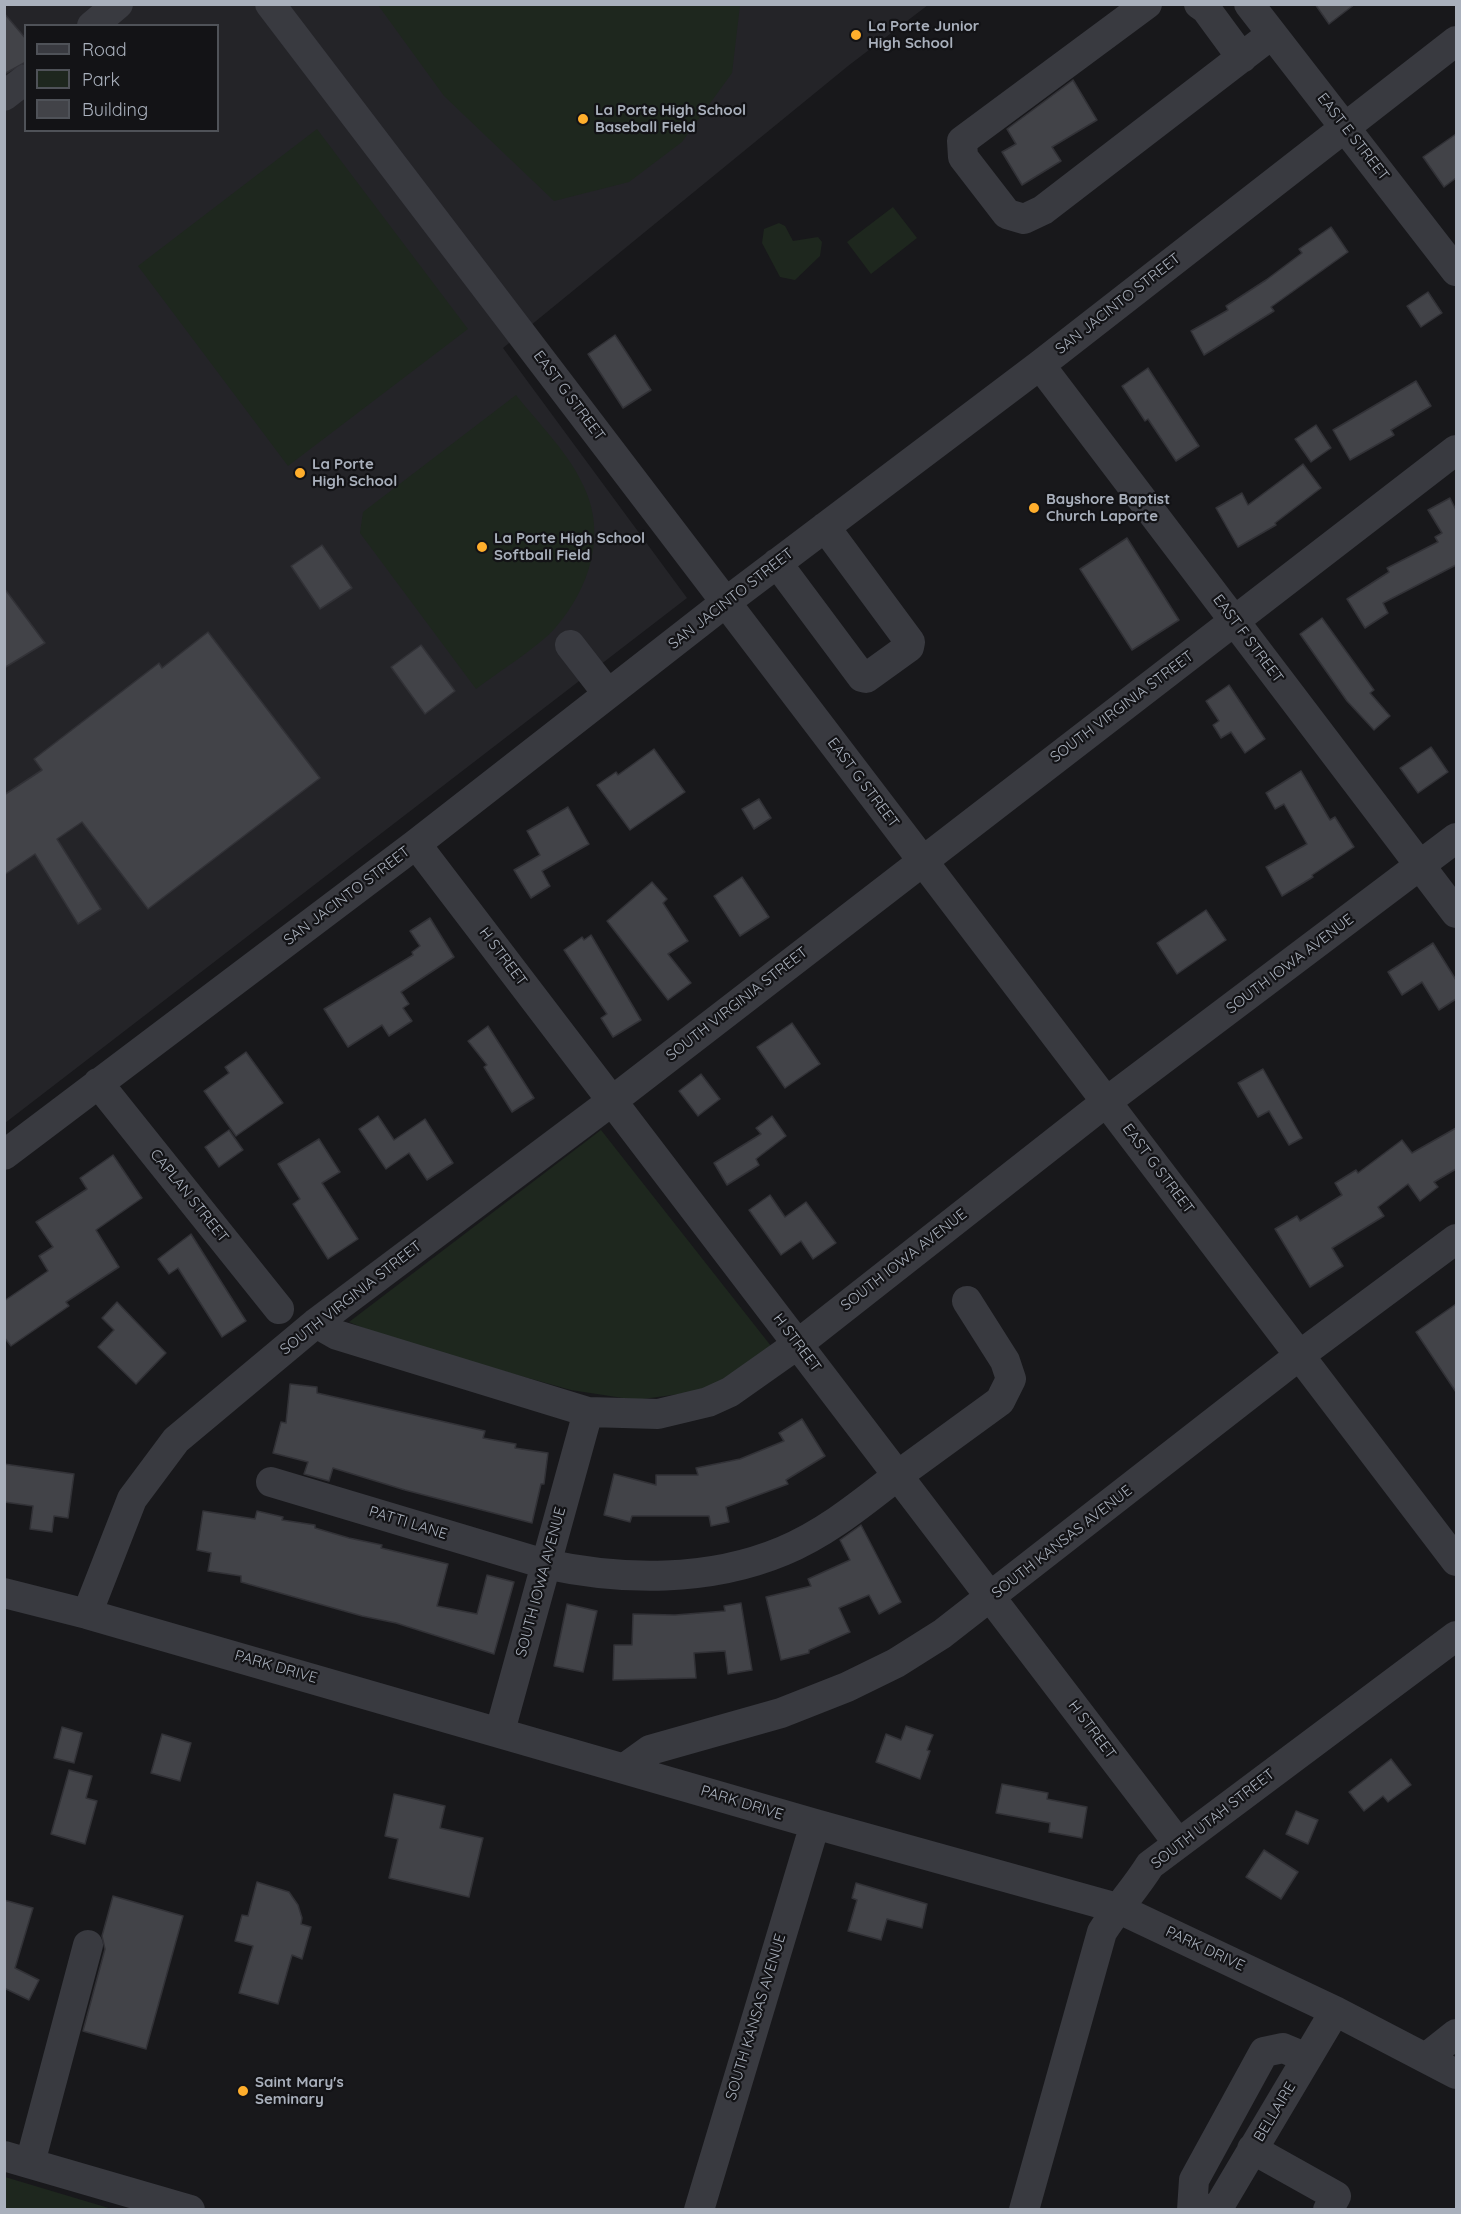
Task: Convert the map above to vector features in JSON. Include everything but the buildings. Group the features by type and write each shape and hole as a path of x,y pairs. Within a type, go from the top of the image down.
{"street":[{"path":"94,24 118,4"},
{"name":"EAST G STREET","path":"270,4 1456,1561"},
{"path":"1147,4 962,141 963,157 1007,214 1024,219 1043,210 1272,34"},
{"path":"1199,4 1206,9 1242,58"},
{"name":"EAST E STREET","path":"1249,4 1456,271"},
{"name":"SAN JACINTO STREET","path":"4,1155 416,844 726,602 1040,365 1345,125 1456,41"},
{"path":"4,96 24,81"},
{"name":"EAST F STREET","path":"1040,365 1456,913"},
{"name":"SOUTH VIRGINIA STREET","path":"87,1614 132,1499 176,1440 316,1323 612,1101 1456,450"},
{"path":"777,563 862,676 866,678 909,647 910,642 825,527"},
{"path":"570,645 608,694"},
{"name":"SOUTH IOWA AVENUE","path":"500,1731 588,1412 658,1414 708,1402 730,1392 798,1344 1106,1102 1456,838"},
{"name":"H STREET","path":"416,844 1178,1843"},
{"name":"CAPLAN STREET","path":"98,1083 279,1309"},
{"name":"SOUTH KANSAS AVENUE","path":"625,1768 650,1750 781,1713 847,1687 896,1663 992,1598 1300,1355 1456,1239"},
{"name":"PATTI LANE","path":"272,1482 545,1564 580,1572 688,1575 738,1566 783,1551 832,1526 1000,1401 1011,1379 1005,1361 967,1301"},
{"path":"316,1323 337,1335 588,1412"},
{"name":"PARK DRIVE","path":"4,1593 87,1614 500,1731 815,1824 1117,1908 1335,2011 1456,2074"},
{"name":"SOUTH UTAH STREET","path":"1024,2210 1102,1932 1117,1908 1139,1884 1150,1865 1456,1636"},
{"name":"SOUTH KANSAS AVENUE","path":"699,2210 815,1824"},
{"path":"88,1945 17,2160 190,2210"},
{"name":"BELLAIRE","path":"1222,2207 1252,2149 1335,2011"},
{"path":"1427,2057 1456,2034"},
{"path":"1192,2210 1194,2180 1264,2052 1283,2048 1307,2058"},
{"path":"1252,2149 1336,2196 1328,2210"}],"shaded area":[{"name":"La Porte High School","path":"5,5 928,5 848,66 503,348 687,598 5,1123"}],"green space":[{"name":"La Porte High School Baseball Field","path":"378,5 740,5 732,73 682,142 629,182 554,201 444,96"},
{"path":"317,129 468,329 288,466 138,266"},
{"path":"893,207 917,238 871,274 847,242"},
{"path":"779,223 785,226 793,241 818,237 822,242 820,256 795,280 780,277 762,243 764,229"},
{"name":"La Porte High School Softball Field","path":"516,395 578,474 591,505 594,542 591,561 578,596 556,627 529,651 476,689 360,533 363,512"},
{"path":"601,1130 771,1346 734,1377 694,1392 636,1400 571,1390 392,1340 349,1322"},
{"path":"5,2177 112,2209 5,2209"}],"place":[{"name":"La Porte Junior High School","path":"856,35"},
{"name":"La Porte High School Baseball Field","path":"583,119"},
{"name":"La Porte High School","path":"300,473"},
{"name":"Bayshore Baptist Church Laporte","path":"1034,508"},
{"name":"La Porte High School Softball Field","path":"482,547"},
{"name":"Saint Mary's Seminary","path":"243,2091"}]}
